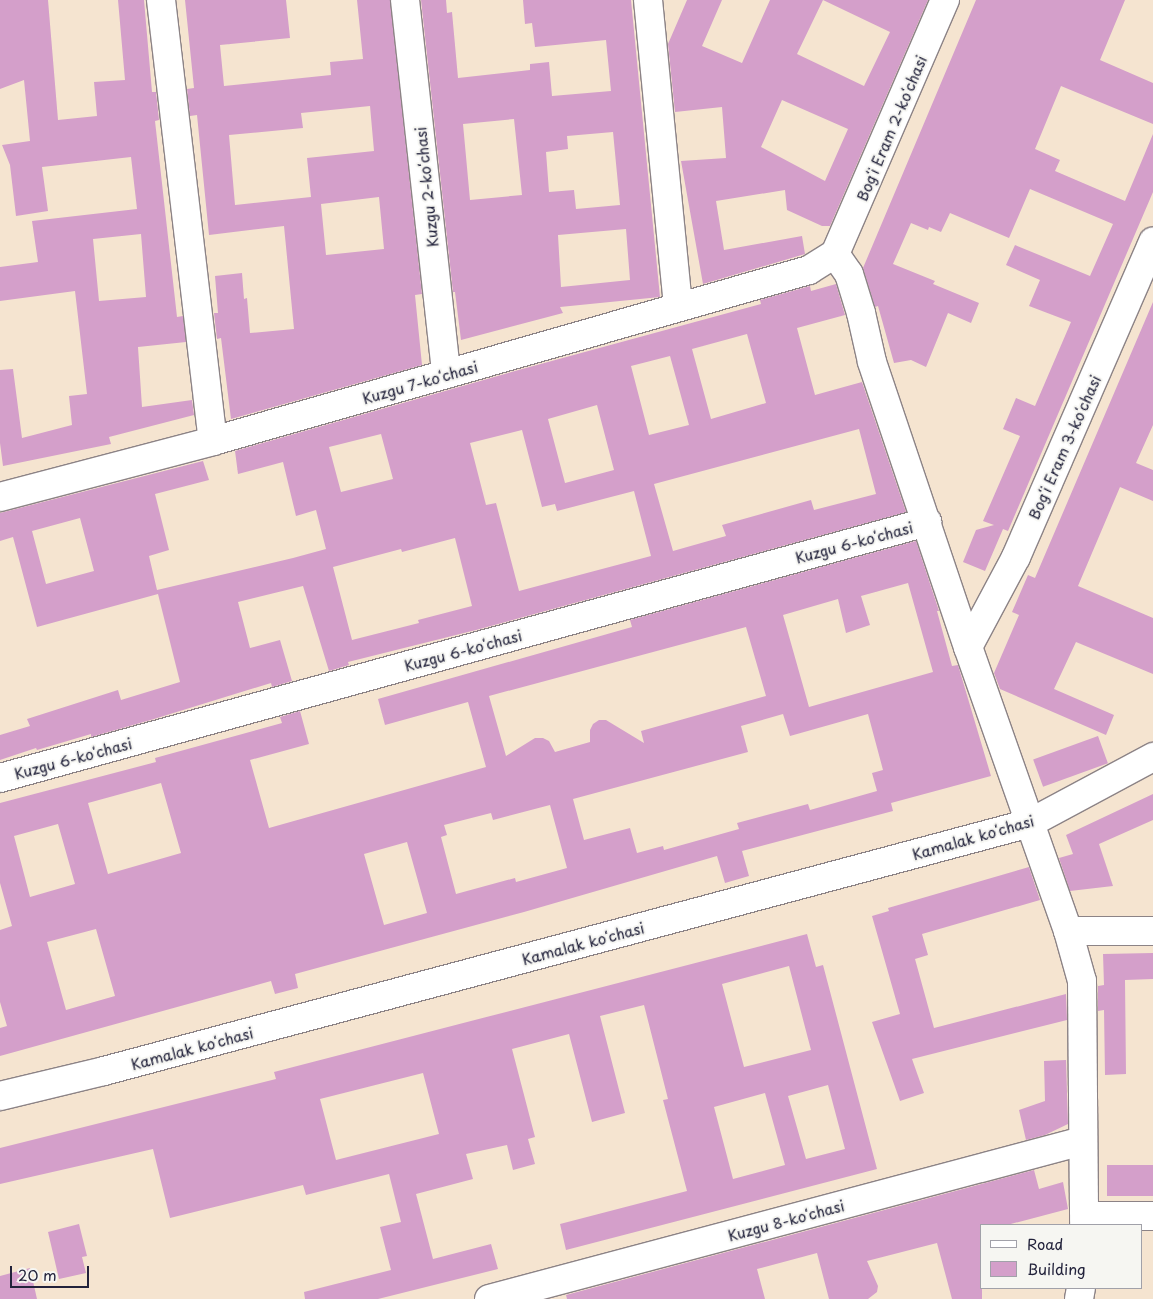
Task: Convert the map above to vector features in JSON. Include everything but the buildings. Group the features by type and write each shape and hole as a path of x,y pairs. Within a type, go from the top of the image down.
{"street":[{"path":"161,0 213,441"},
{"name":"Kuzgu 2-koʻchasi","path":"405,0 446,374"},
{"path":"648,0 678,306"},
{"name":"Bogʻi Eram 2-koʻchasi","path":"835,254 945,0"},
{"name":"Bogʻi Eram 3-koʻchasi","path":"968,647 1016,557 1153,242"},
{"path":"835,254 849,274 861,313 872,362 968,647 1068,931 1082,981 1082,1141 1085,1221 1153,1216"},
{"name":"Kuzgu 7-koʻchasi","path":"0,498 213,441 808,270 835,254"},
{"name":"Kuzgu 6-koʻchasi","path":"0,778 927,522"},
{"name":"Kamalak koʻchasi","path":"0,1096 104,1071 1030,823 1153,757"},
{"path":"1068,931 1153,930"},
{"name":"Kuzgu 8-koʻchasi","path":"489,1299 1082,1141"}]}
